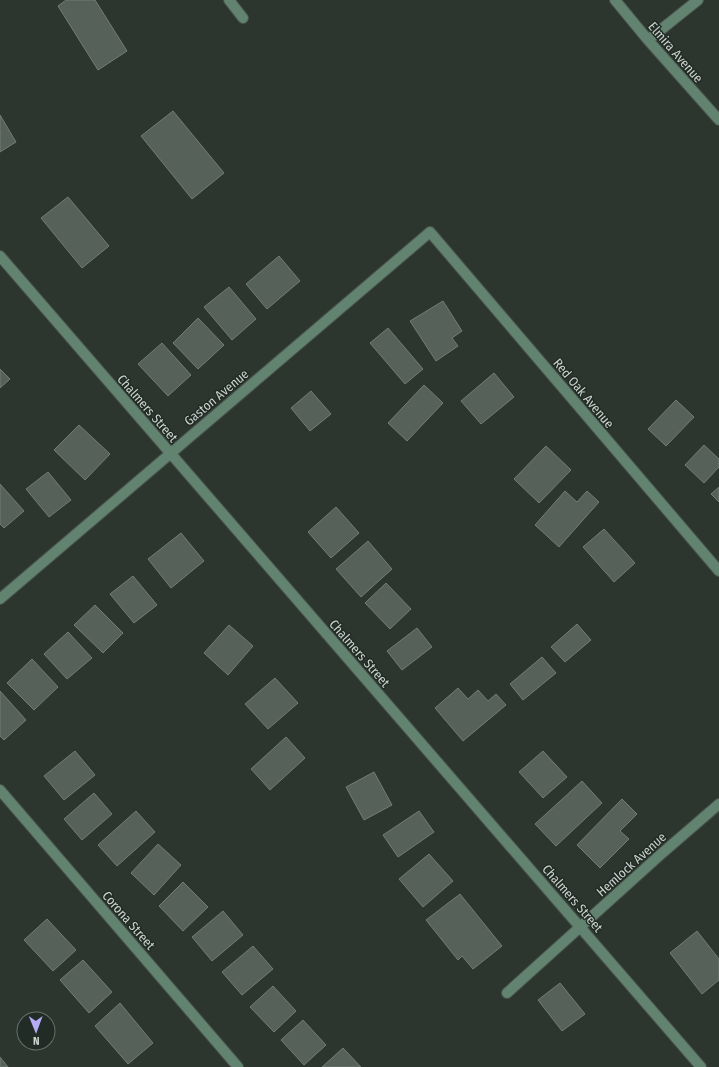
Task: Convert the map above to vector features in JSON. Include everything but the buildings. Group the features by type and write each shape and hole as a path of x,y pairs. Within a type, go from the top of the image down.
{"street":[{"path":"228,0 243,18"},
{"name":"Elmira Avenue","path":"615,0 648,40 719,120"},
{"path":"648,40 698,0"},
{"name":"Gaston Avenue","path":"0,599 430,232"},
{"name":"Red Oak Avenue","path":"430,232 719,571"},
{"name":"Chalmers Street","path":"0,256 701,1067"},
{"name":"Corona Street","path":"0,790 238,1067"},
{"name":"Hemlock Avenue","path":"507,993 719,804"}]}
